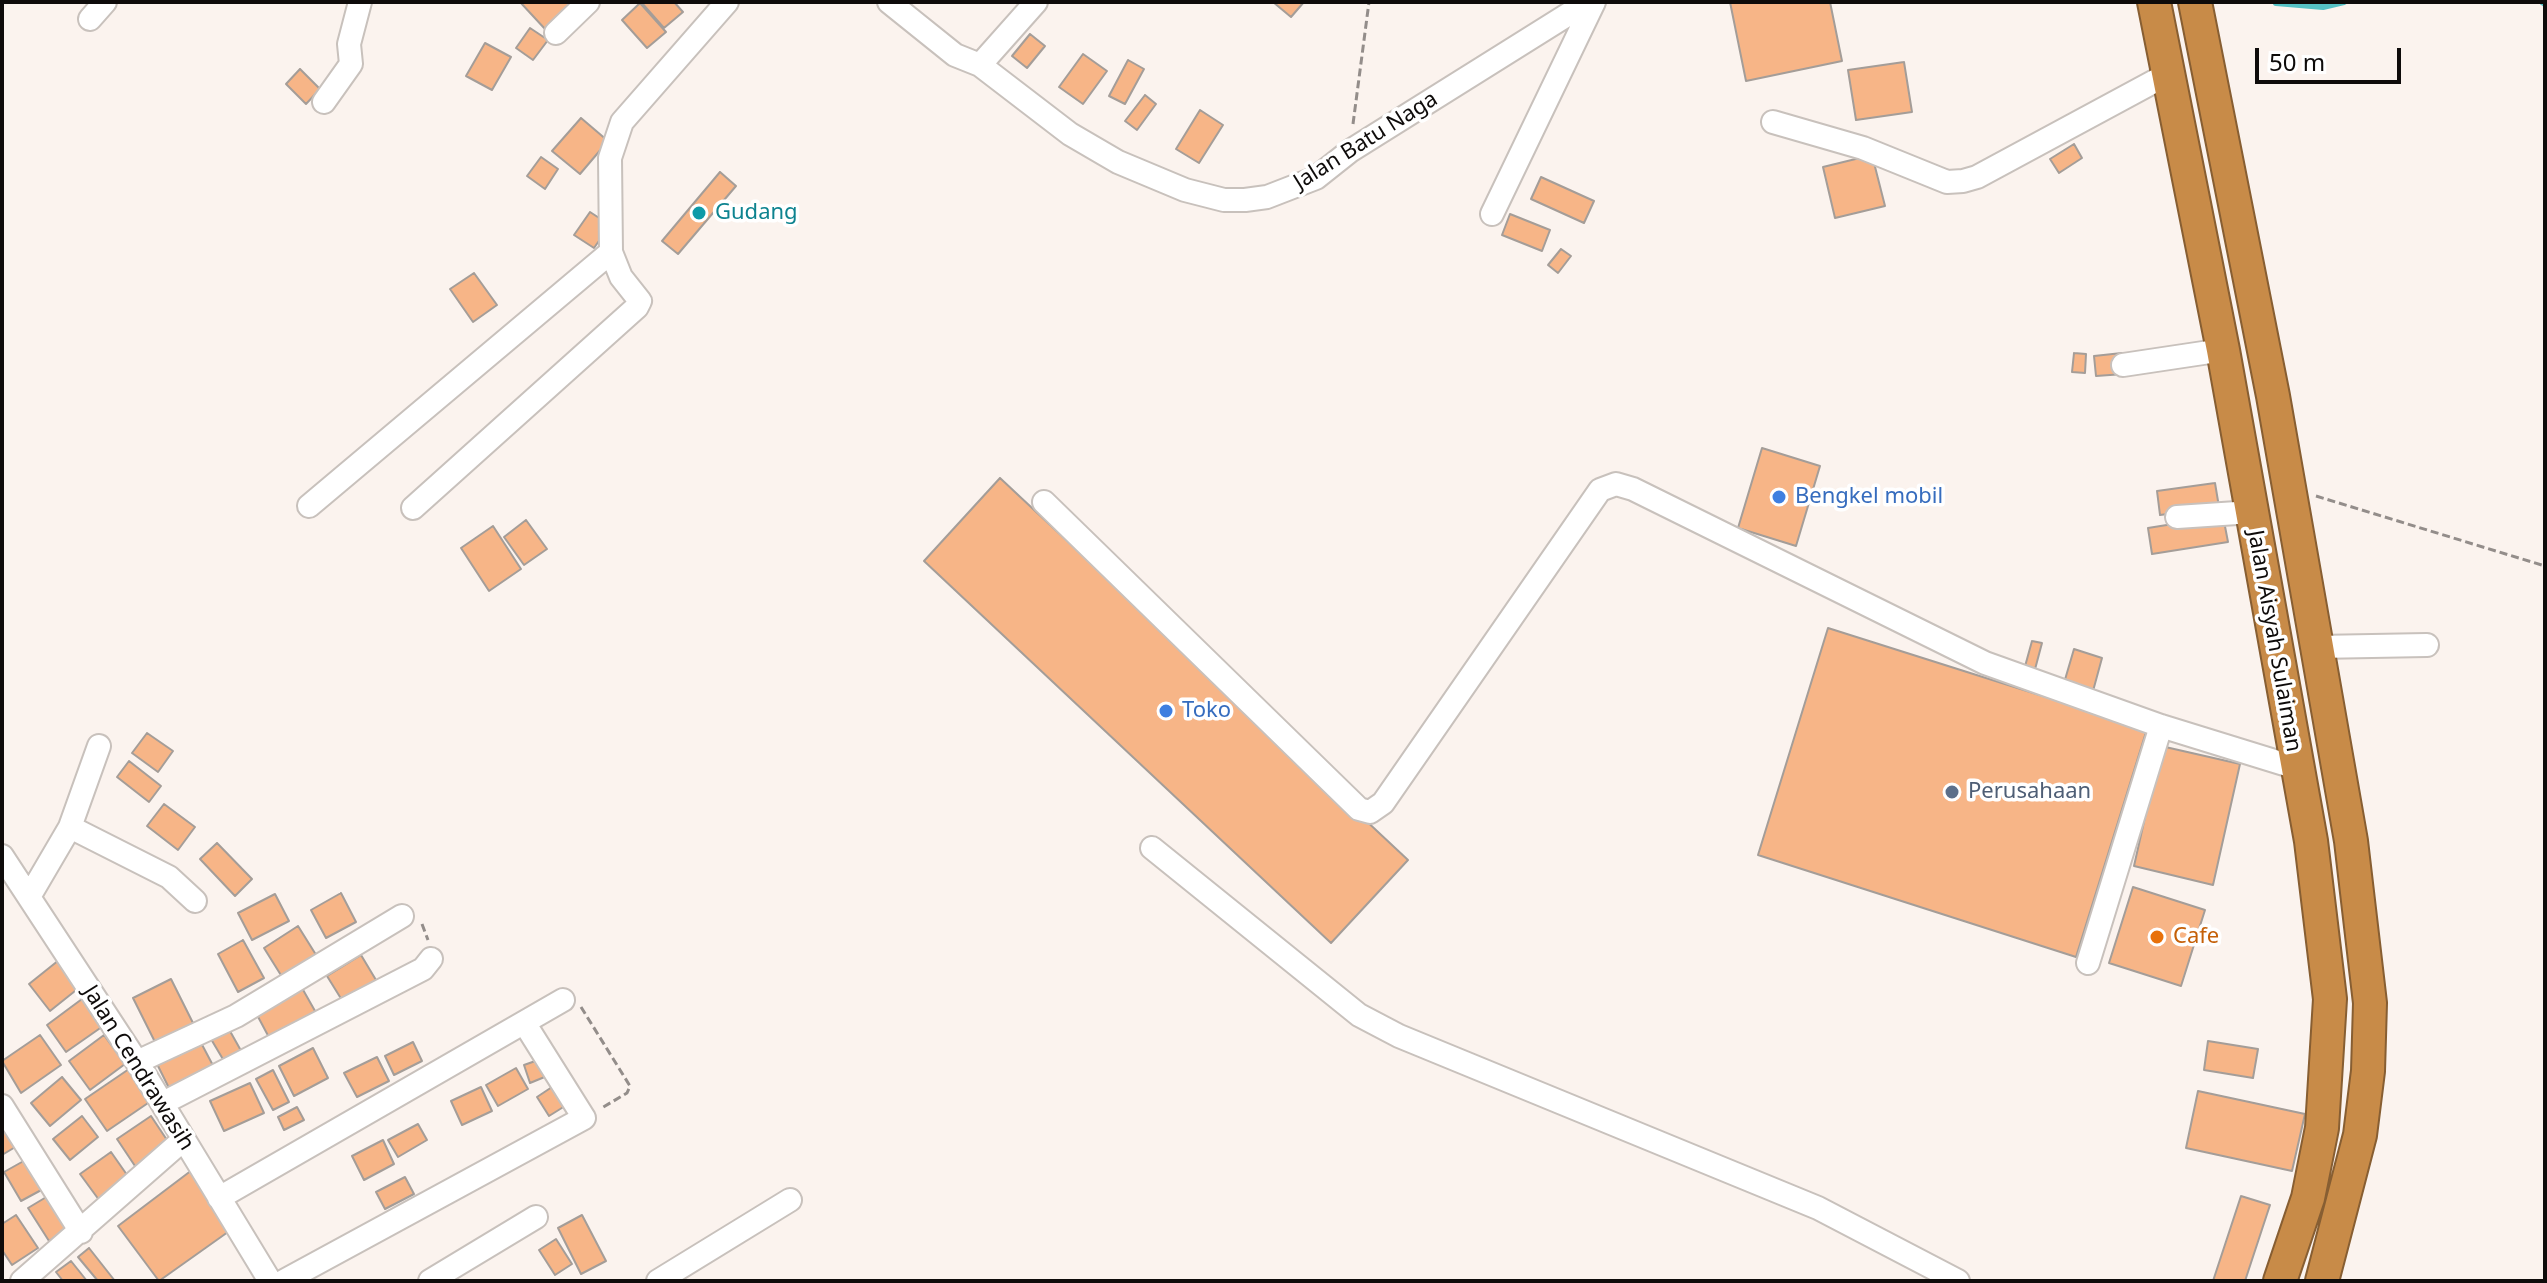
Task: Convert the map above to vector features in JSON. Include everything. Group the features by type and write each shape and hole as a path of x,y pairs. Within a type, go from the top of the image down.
{"highway":[{"name":"Jalan Aisyah Sulaiman","path":"2154,2 2223,350 2311,841 2330,999 2322,1128 2308,1198 2280,1281"},
{"name":"Jalan Aisyah Sulaiman","path":"2195,2 2289,489 2351,841 2370,1003 2368,1071 2360,1135 2322,1281"}],"street":[{"path":"324,102 351,64 349,44 360,2"},
{"path":"556,33 588,2"},
{"path":"413,508 637,307 640,301 621,277 611,252 610,158 622,122 727,2"},
{"name":"Jalan Batu Naga","path":"889,2 955,55 980,65 1070,134 1118,162 1185,190 1224,200 1256,199 1316,178 1350,151 1591,2"},
{"path":"980,65 1036,2"},
{"path":"1492,214 1591,2"},
{"path":"1773,122 1863,148 1947,182 1963,181 1977,177 2168,74"},
{"path":"309,506 611,252"},
{"path":"2123,365 2223,350"},
{"path":"1044,502 1351,803 1370,812 1383,803 1600,490 1616,484 1633,489 1985,663 2161,726 2297,768"},
{"path":"2177,517 2252,512"},
{"path":"2317,647 2427,645"},
{"path":"2088,963 2161,726"},
{"path":"29,897 70,827 99,746"},
{"path":"70,827 169,877 195,901"},
{"path":"1152,848 1359,1015 1399,1036 1818,1208 1958,1281"},
{"name":"Jalan Cendrawasih","path":"2,856 163,1103 270,1281"},
{"path":"137,1062 236,1016 402,916"},
{"path":"163,1103 423,969 431,959"},
{"path":"219,1198 563,1000"},
{"path":"284,1281 584,1118 525,1024"},
{"path":"2,1106 81,1232"},
{"path":"22,1281 183,1140"},
{"path":"658,1281 790,1200"},
{"path":"430,1281 536,1217"}],"path":[{"path":"1350,151 1369,2"},
{"path":"2289,489 2545,566"},
{"path":"402,916 414,914 419,918 431,959"},
{"path":"563,1000 571,996 577,1000 630,1086 627,1093 584,1118"}],"building":[{"path":"520,2 568,2 571,6 545,29"},
{"path":"641,2 674,2 683,12 664,28"},
{"path":"1273,2 1304,2 1291,17"},
{"path":"1730,2 1830,2 1842,61 1746,81"},
{"path":"640,3 666,32 647,48 622,20"},
{"path":"530,28 548,40 533,60 516,48"},
{"path":"1030,34 1045,46 1027,68 1012,56"},
{"path":"485,43 511,57 492,90 466,76"},
{"path":"1083,54 1107,71 1083,104 1059,87"},
{"path":"1128,60 1144,69 1125,104 1109,96"},
{"path":"1904,62 1912,112 1856,120 1848,70"},
{"path":"300,69 320,89 306,104 286,84"},
{"path":"1145,95 1156,104 1137,130 1125,121"},
{"path":"1200,110 1223,125 1199,163 1176,149"},
{"path":"581,118 608,141 580,174 552,151"},
{"path":"2074,144 2082,158 2059,173 2050,159"},
{"path":"1872,155 1885,206 1835,218 1823,167"},
{"path":"541,157 558,169 545,189 527,176"},
{"name":"Gudang","path":"720,172 736,186 678,254 662,241"},
{"path":"1541,177 1594,201 1584,223 1531,199"},
{"path":"590,212 610,225 594,248 574,235"},
{"path":"1510,214 1550,230 1542,251 1502,235"},
{"path":"1561,249 1571,256 1558,273 1548,265"},
{"path":"474,273 497,305 473,322 450,289"},
{"path":"2074,353 2086,354 2085,373 2072,372"},
{"path":"2122,353 2124,374 2096,376 2094,356"},
{"name":"Bengkel mobil","path":"1762,448 1820,466 1796,546 1738,528"},
{"name":"Toko","path":"1000,478 1408,860 1331,943 924,561"},
{"path":"2215,483 2219,507 2160,515 2157,491"},
{"path":"2223,516 2228,542 2152,554 2148,528"},
{"path":"526,520 547,549 524,565 504,537"},
{"path":"493,526 521,569 489,591 461,548"},
{"name":"Perusahaan","path":"1828,628 2147,729 2076,957 1758,855"},
{"path":"2032,641 2042,643 2034,673 2024,670"},
{"path":"2074,649 2102,658 2093,691 2064,683"},
{"path":"147,733 173,751 158,772 132,753"},
{"path":"2161,746 2240,764 2213,885 2134,866"},
{"path":"129,761 161,786 149,802 117,777"},
{"path":"164,804 195,827 178,850 147,826"},
{"path":"217,843 252,879 235,896 200,859"},
{"name":"Cafe","path":"2133,887 2205,910 2181,986 2109,963"},
{"path":"341,893 356,922 326,938 311,910"},
{"path":"275,894 289,921 252,940 238,913"},
{"path":"298,926 318,958 284,980 264,948"},
{"path":"243,940 264,978 238,992 218,954"},
{"path":"361,955 379,985 345,1005 327,976"},
{"path":"64,956 85,983 50,1011 29,984"},
{"path":"171,979 196,1029 158,1048 133,998"},
{"path":"302,988 319,1018 272,1043 256,1013"},
{"path":"86,996 106,1024 66,1052 47,1025"},
{"path":"226,1024 244,1056 227,1066 208,1034"},
{"path":"40,1035 61,1065 21,1093 2,1061"},
{"path":"104,1035 125,1064 90,1090 69,1061"},
{"path":"199,1039 217,1073 173,1096 156,1062"},
{"path":"2208,1041 2258,1049 2253,1078 2204,1070"},
{"path":"413,1042 422,1061 394,1075 385,1056"},
{"path":"313,1048 328,1078 294,1096 279,1066"},
{"path":"377,1057 389,1081 357,1097 344,1073"},
{"path":"541,1059 547,1076 530,1083 524,1065"},
{"path":"516,1068 528,1089 498,1106 486,1085"},
{"path":"129,1069 151,1101 107,1131 85,1099"},
{"path":"273,1070 289,1102 273,1110 256,1079"},
{"path":"62,1077 81,1100 50,1126 31,1103"},
{"path":"250,1083 264,1113 224,1131 210,1101"},
{"path":"481,1087 492,1111 462,1125 451,1101"},
{"path":"552,1087 565,1106 549,1116 537,1097"},
{"path":"2198,1091 2305,1114 2292,1171 2186,1148"},
{"path":"297,1107 304,1120 284,1130 278,1117"},
{"path":"2,1112 22,1143 2,1155"},
{"path":"82,1116 98,1137 70,1160 53,1139"},
{"path":"151,1116 171,1146 137,1169 117,1139"},
{"path":"418,1124 427,1140 398,1157 388,1140"},
{"path":"383,1140 394,1164 364,1180 352,1156"},
{"path":"111,1152 132,1182 102,1204 80,1174"},
{"path":"29,1158 45,1188 21,1201 4,1172"},
{"path":"192,1170 235,1227 159,1281 118,1226"},
{"path":"405,1177 414,1194 385,1209 376,1192"},
{"path":"48,1196 68,1229 49,1241 28,1208"},
{"path":"2241,1196 2270,1205 2245,1281 2213,1281"},
{"path":"16,1215 38,1248 12,1265 2,1250 2,1224"},
{"path":"582,1215 606,1261 581,1274 558,1228"},
{"path":"556,1239 572,1264 555,1275 539,1250"},
{"path":"89,1248 115,1281 98,1281 78,1257"},
{"path":"71,1261 87,1281 63,1281 56,1272"}],"waterway":[{"path":"2276,3 2323,7 2344,2"}],"place":[{"name":"Gudang","path":"699,213"},
{"name":"Bengkel mobil","path":"1779,497"},
{"name":"Toko","path":"1166,711"},
{"name":"Perusahaan","path":"1952,792"},
{"name":"Cafe","path":"2157,937"}]}
